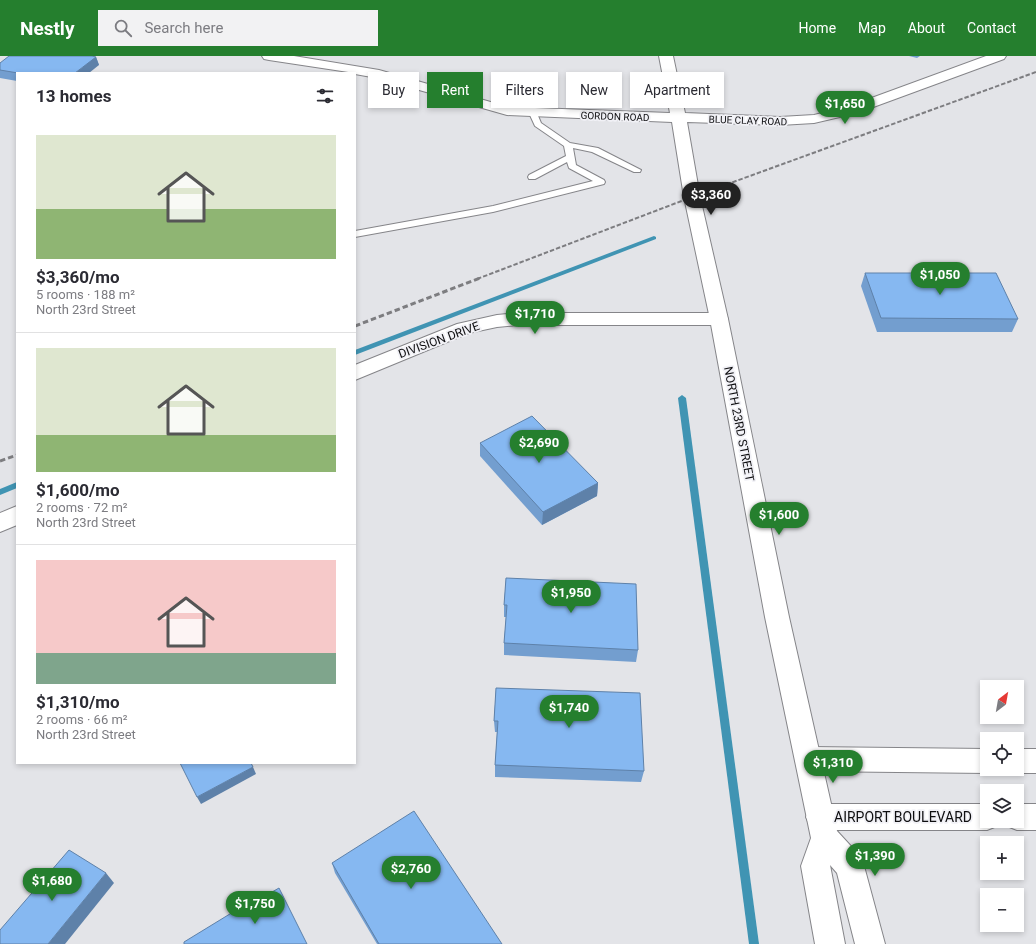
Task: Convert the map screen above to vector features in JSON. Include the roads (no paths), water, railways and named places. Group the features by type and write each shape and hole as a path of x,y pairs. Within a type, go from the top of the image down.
{"street":[{"name":"GORDON ROAD","path":"269,56 379,74 499,110 533,113 679,118"},
{"name":"NORTH 23RD STREET","path":"666,56 679,118 692,198 719,319 776,610 822,828"},
{"name":"BLUE CLAY ROAD","path":"679,118 780,121 826,117 852,110 996,56"},
{"name":"DIVISION DRIVE","path":"356,373 458,330 497,321 519,319 719,319"},
{"path":"0,523 16,515"},
{"path":"808,759 980,760"},
{"path":"1024,761 1036,761"},
{"name":"AIRPORT BOULEVARD","path":"822,828 980,817"},
{"path":"1024,817 1036,817"},
{"path":"822,828 815,866 830,944"},
{"path":"822,828 850,866 870,944"}],"lane":[{"path":"533,113 538,124 568,145 595,150 637,170"},
{"path":"356,234 493,209 601,182 572,166 568,145"},
{"path":"532,177 571,157"}],"waterway":[{"path":"356,353 654,238"},
{"path":"682,398 754,944"},
{"path":"0,492 16,485"}],"railway":[{"path":"477,279 692,197 1036,72"},
{"path":"356,326 480,278"},
{"path":"0,461 16,455"}]}
